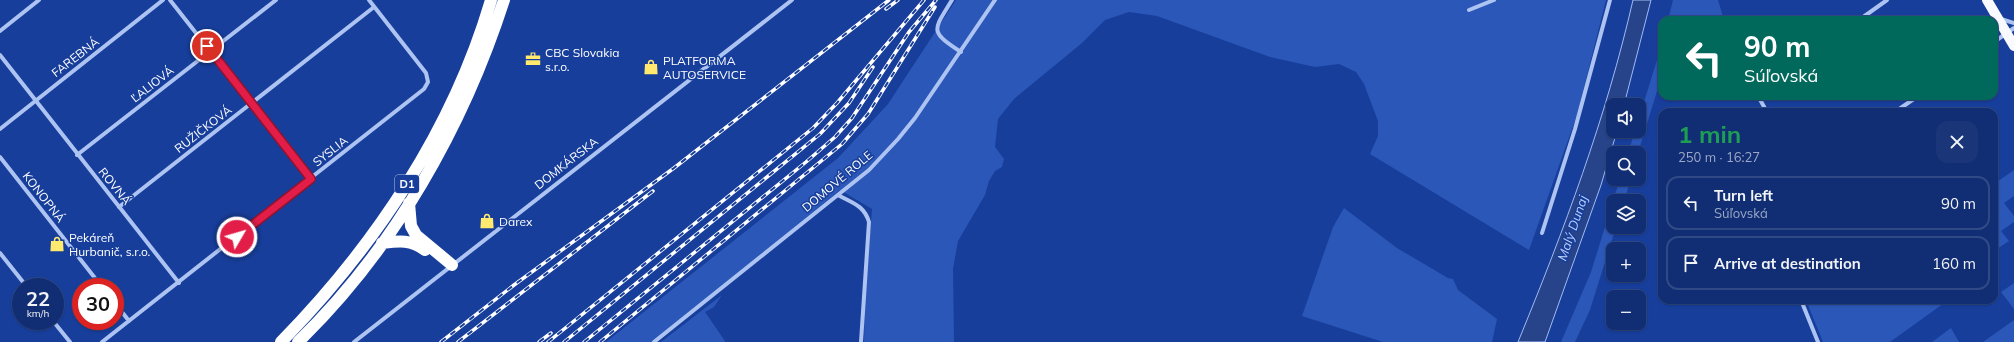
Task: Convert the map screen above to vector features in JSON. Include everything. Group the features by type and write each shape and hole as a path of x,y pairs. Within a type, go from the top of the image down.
{"highway":[{"name":"D1","path":"281,342 350,266 399,197 448,109 474,48 491,0"},
{"name":"D1","path":"298,342 335,303 382,243 439,154 486,53 504,0"},
{"path":"409,203 411,226 416,235 450,267"},
{"path":"382,243 398,241 411,242 420,246 450,267"}],"main road":[{"path":"1987,0 1996,16"},
{"path":"1998,18 2010,31 2014,46"}],"street":[{"path":"0,31 39,0"},
{"name":"FAREBNÁ","path":"0,129 163,0"},
{"path":"170,0 311,179"},
{"name":"ĽALIOVÁ","path":"77,154 276,0"},
{"path":"369,0 374,7"},
{"name":"DOMKÁRSKA","path":"354,342 792,0"},
{"path":"952,0 938,24 936,32 941,39 960,52"},
{"name":"DOMOVÉ ROLE","path":"654,342 869,170 915,118 995,0"},
{"path":"1469,10 1494,0"},
{"path":"1542,233 1575,129 1610,0"},
{"path":"1865,16 1887,0"},
{"name":"SYSLIA","path":"102,342 424,89 428,82 426,74 374,7"},
{"name":"RUŽIČKOVÁ","path":"120,207 374,7"},
{"path":"1998,17 2014,23"},
{"path":"1998,39 2010,31"},
{"name":"ROVNÁ","path":"0,55 179,282"},
{"path":"1901,108 1912,100"},
{"name":"KONOPNÁ","path":"0,157 95,278"},
{"path":"838,195 866,212 868,222 861,342"},
{"path":"0,253 20,278"},
{"path":"1803,304 1818,342"},
{"path":"124,315 129,321"},
{"path":"60,330 70,342"}],"shaded area":[{"path":"956,0 1606,0 1577,115 1529,250 1370,154 1378,136 1378,121 1364,84 1356,72 1339,64 1315,67 1270,57 1157,16 1129,12 1105,20 1082,43 1014,99 998,119 995,147 1004,159 1002,167 995,171 989,181 985,195 958,241 953,269 954,342 864,342 865,298 872,209 840,190 653,342 606,342 838,158 888,104"},
{"path":"1673,0 1718,0 1723,16 1669,16"},
{"path":"1658,57 1658,88 1646,127 1645,98"},
{"path":"1633,138 1643,138 1640,146 1630,146"},
{"path":"2014,170 2014,196 2004,203 2014,216 2014,222 2001,231 2009,241 1998,248 1998,181"},
{"path":"1618,186 1629,186 1626,194 1615,194"},
{"path":"1344,208 1397,248 1448,278 1453,279 1458,290 1497,319 1492,342 1383,342 1302,316 1333,227"},
{"path":"1606,224 1606,234 1614,234 1611,242 1606,242 1606,259 1590,310 1575,342 1561,342 1591,272"},
{"path":"2014,283 2014,309 2001,292"},
{"path":"722,295 714,307 705,312 725,341 724,342 661,342"},
{"path":"1808,304 1943,304 1890,342 1823,342"},
{"path":"2014,320 2014,342 1983,342"},
{"path":"1951,328 1959,342 1932,342"}],"water":[{"path":"1633,0 1651,0 1626,98 1607,98 1610,87"},
{"name":"Malý Dunaj","path":"1606,101 1606,138 1615,138 1613,146 1606,146 1606,168 1601,185 1545,342 1518,342 1552,258 1597,131"}],"railway":[{"path":"441,342 514,285 674,168 889,0"},
{"path":"886,9 898,0"},
{"path":"548,342 813,128 837,103 924,0"},
{"path":"584,342 835,137 852,118 909,32 936,0"},
{"path":"600,342 842,144 868,114 935,7"},
{"path":"564,342 820,134 849,103 873,67"},
{"path":"458,342 653,191"},
{"path":"539,342 551,333"}],"place":[{"name":"CBC Slovakia s.r.o.","path":"533,59"},
{"name":"PLATFORMA AUTOSERVICE","path":"651,67"},
{"name":"Darex","path":"487,221"},
{"name":"Pekáreň Hurbanič, s.r.o.","path":"57,244"}],"route":[{"path":"207,46 311,179 237,237"}]}
